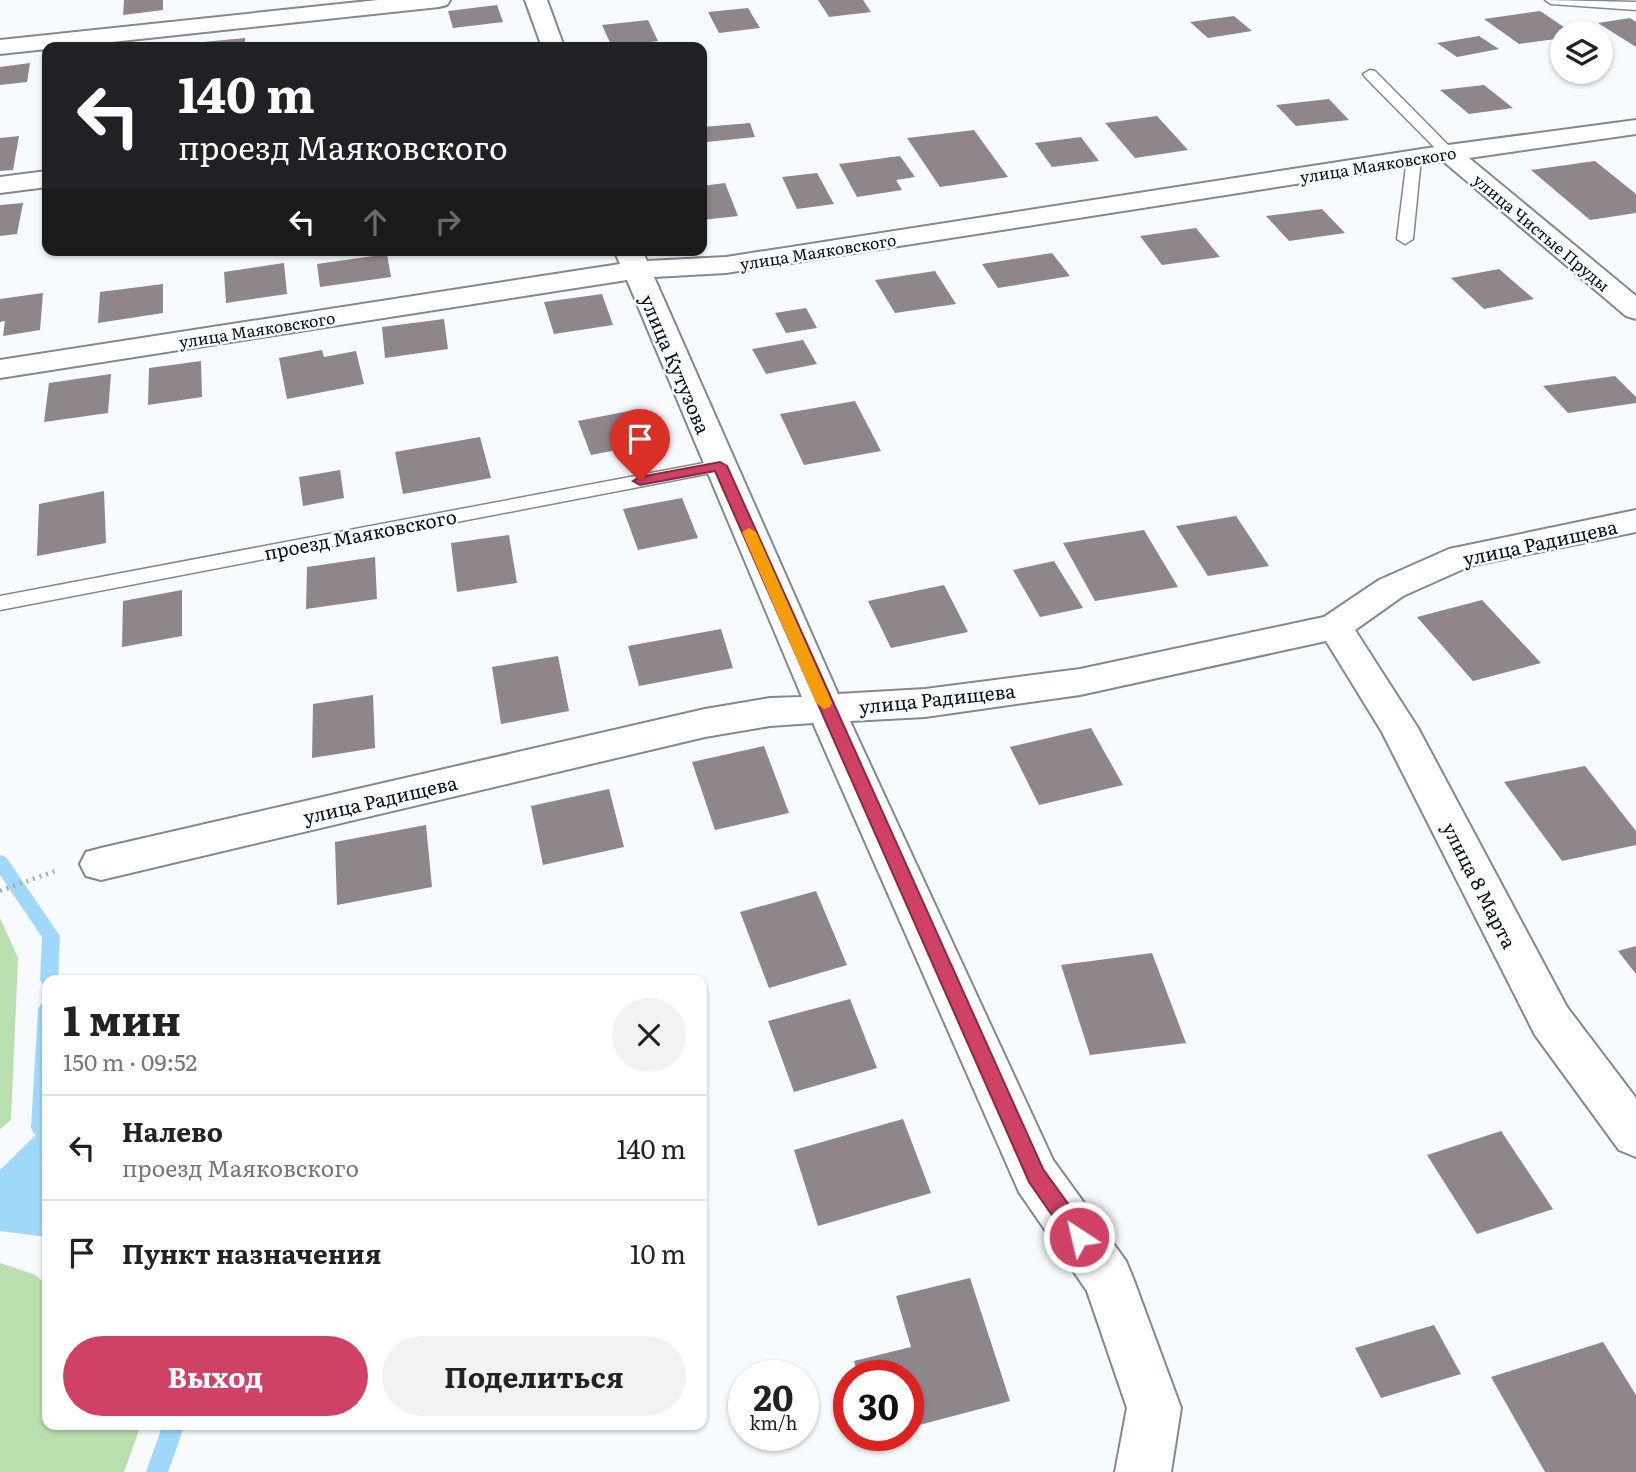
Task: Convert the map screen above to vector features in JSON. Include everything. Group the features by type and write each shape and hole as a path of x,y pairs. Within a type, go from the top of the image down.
{"street":[{"path":"47,42 439,0"},
{"path":"536,0 551,42"},
{"path":"0,47 42,43"},
{"name":"улица Маяковского","path":"0,369 632,260 726,265 1414,158 1636,127"},
{"name":"улица Чистые Пруды","path":"1448,153 1636,310"},
{"path":"0,185 42,181"},
{"name":"улица Кутузова","path":"632,260 827,709 1036,1175 1108,1278 1154,1408 1143,1472"},
{"name":"улица Радищева","path":"101,864 705,723 770,712 925,703 1080,682 1335,627 1391,588 1461,557 1636,521"},
{"name":"улица 8 Марта","path":"1335,627 1399,728 1550,1021 1636,1135"}],"lane":[{"path":"1551,0 1636,6"},
{"path":"1370,74 1448,153"},
{"path":"1405,239 1414,158"},
{"name":"проезд Маяковского","path":"0,603 720,466"}],"path":[{"path":"1,891 52,871"}],"green space":[{"path":"0,918 18,958 11,1120 0,1129"},
{"path":"0,1263 36,1275 42,1281 42,1430 139,1430 124,1472 0,1472"}],"water":[{"path":"42,1129 42,1236 0,1231 0,1170"}],"building":[{"path":"124,0 163,0 163,10 123,15"},
{"path":"818,0 863,0 871,12 829,17"},
{"path":"497,5 503,22 453,28 448,11"},
{"path":"748,8 760,28 719,33 708,12"},
{"path":"1540,11 1555,21 1550,21 1550,40 1519,44 1484,19"},
{"path":"1234,16 1252,31 1208,38 1190,22"},
{"path":"1630,18 1636,22 1636,47 1613,32 1613,21 1611,21"},
{"path":"648,20 658,41 610,42 602,25"},
{"path":"1479,36 1499,49 1457,57 1437,43"},
{"path":"245,38 245,42 203,42"},
{"path":"30,63 27,82 0,85 0,67"},
{"path":"1484,85 1513,108 1469,114 1440,90"},
{"path":"1329,99 1349,120 1296,126 1276,105"},
{"path":"1157,116 1188,150 1135,158 1105,123"},
{"path":"750,123 755,137 707,142 707,127"},
{"path":"974,130 1008,177 940,187 907,138"},
{"path":"19,136 13,170 0,171 0,138"},
{"path":"1081,137 1099,161 1052,167 1035,143"},
{"path":"900,156 915,177 896,180 902,190 857,197 839,164"},
{"path":"1595,161 1636,194 1636,213 1590,220 1531,170"},
{"path":"817,173 834,204 797,209 782,177"},
{"path":"725,183 738,216 707,219 707,185"},
{"path":"23,203 17,234 0,236 0,205"},
{"path":"1322,209 1345,233 1289,241 1266,216"},
{"path":"1196,228 1220,257 1162,265 1140,236"},
{"path":"1052,253 1070,276 998,288 982,264"},
{"path":"387,256 391,277 320,287 317,264"},
{"path":"284,263 287,294 226,303 224,272"},
{"path":"1499,269 1534,299 1484,309 1451,278"},
{"path":"935,271 956,304 895,313 875,280"},
{"path":"163,284 163,313 98,323 100,292"},
{"path":"43,293 40,330 3,336 5,321 0,322 0,299"},
{"path":"602,294 613,325 554,334 544,302"},
{"path":"806,308 817,328 786,333 775,313"},
{"path":"444,319 448,349 385,358 382,327"},
{"path":"803,340 817,364 766,374 752,349"},
{"path":"322,350 324,357 356,351 364,384 287,399 279,358"},
{"path":"201,361 202,397 148,405 149,368"},
{"path":"111,374 108,413 44,422 49,383"},
{"path":"1615,376 1636,397 1636,403 1568,413 1543,386"},
{"path":"855,401 881,451 804,465 780,414"},
{"path":"639,409 652,443 591,455 578,421"},
{"path":"480,437 491,478 403,494 395,452"},
{"path":"340,470 344,498 303,506 299,477"},
{"path":"104,491 106,543 37,556 39,504"},
{"path":"682,498 698,538 638,550 623,509"},
{"path":"1236,516 1269,566 1208,576 1176,526"},
{"path":"1144,530 1178,587 1095,601 1063,543"},
{"path":"509,535 517,583 457,592 451,543"},
{"path":"375,557 377,599 306,609 307,567"},
{"path":"1054,561 1083,608 1040,617 1013,570"},
{"path":"944,585 968,632 891,648 868,601"},
{"path":"182,590 182,636 122,647 123,601"},
{"path":"1482,600 1541,663 1473,681 1417,617"},
{"path":"721,629 733,668 639,686 628,646"},
{"path":"558,656 569,711 501,724 492,667"},
{"path":"373,695 375,748 312,758 313,704"},
{"path":"1091,728 1123,785 1039,805 1010,747"},
{"path":"764,746 789,813 715,830 692,762"},
{"path":"1585,766 1636,831 1636,845 1562,861 1504,782"},
{"path":"609,789 624,847 543,865 531,806"},
{"path":"426,825 432,887 337,905 335,842"},
{"path":"816,891 847,965 769,988 740,912"},
{"path":"1636,946 1636,974 1618,951"},
{"path":"1152,953 1186,1043 1090,1055 1061,965"},
{"path":"850,999 877,1068 794,1092 768,1021"},
{"path":"903,1119 931,1193 818,1226 794,1150"},
{"path":"1501,1131 1553,1209 1477,1234 1427,1155"},
{"path":"970,1278 1010,1401 924,1424 924,1360 858,1360 911,1347 896,1296"},
{"path":"1434,1325 1461,1374 1381,1398 1355,1348"},
{"path":"1603,1342 1636,1395 1636,1472 1545,1472 1491,1377"}],"waterway":[{"path":"0,862 51,936 49,975"},
{"path":"41,1128 42,1108"},
{"path":"157,1472 172,1430"}],"slow traffic":[{"path":"749,532 824,703"}],"route":[{"path":"640,481 720,466 1036,1175 1079,1237"}]}
